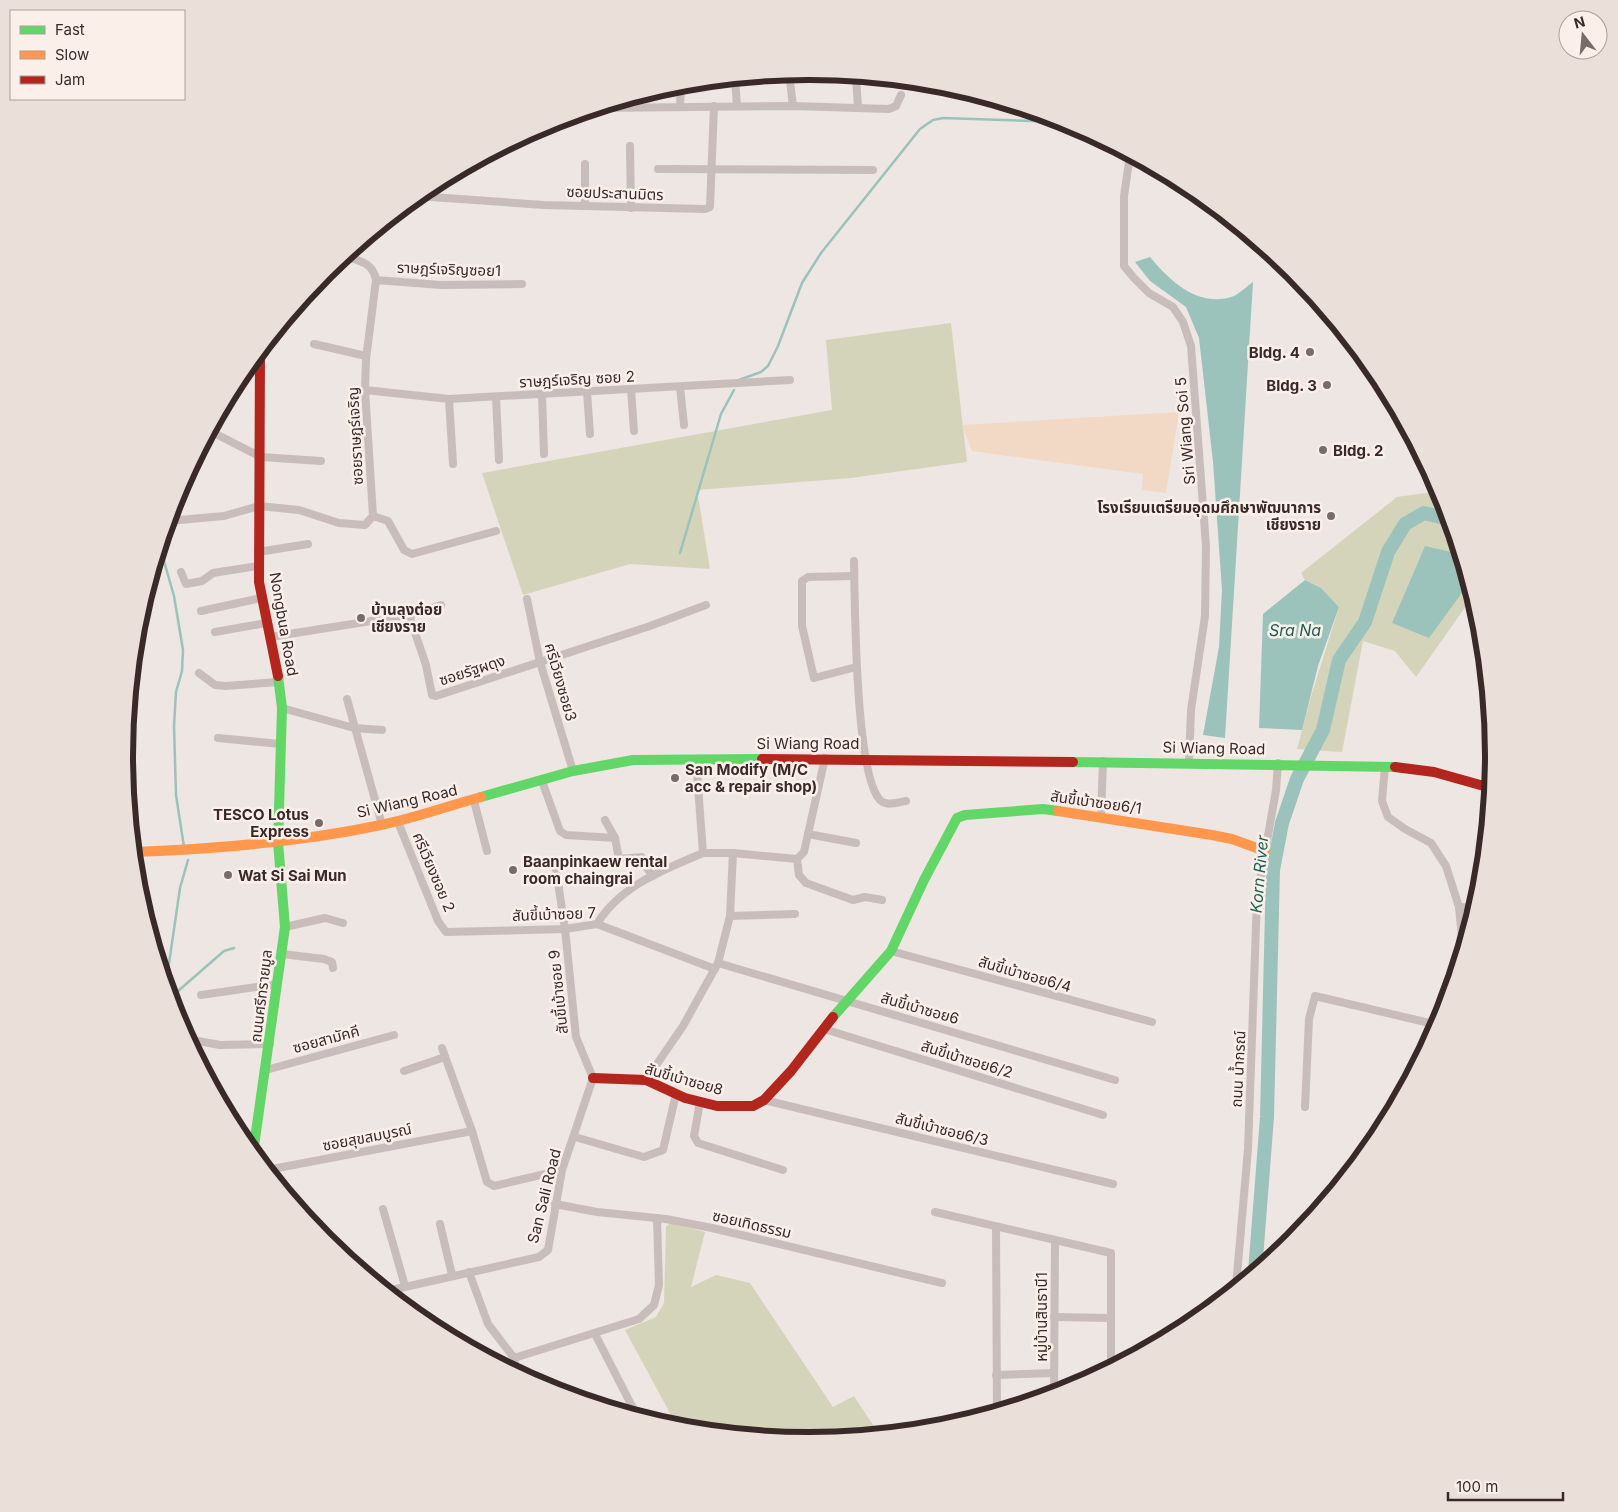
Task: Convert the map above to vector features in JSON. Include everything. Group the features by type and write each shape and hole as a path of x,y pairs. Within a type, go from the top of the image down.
{"street":[{"path":"790,80 793,106"},
{"path":"856,81 858,108"},
{"path":"735,84 737,106"},
{"path":"680,107 681,92"},
{"path":"619,108 793,106 889,109 896,106 901,95"},
{"name":"ซอยประสานมิตร","path":"429,197 630,208 710,207 714,106"},
{"path":"630,146 630,208"},
{"name":"Sri Wiang Soi 5","path":"1129,161 1124,196 1124,266 1149,293 1173,307 1184,322 1192,346 1206,546 1205,616 1191,710 1189,762"},
{"path":"585,164 585,206"},
{"path":"658,168 872,170"},
{"path":"352,258 369,264 374,270 376,280"},
{"name":"ราษฎร์เจริญซอย1","path":"376,280 441,285 522,284"},
{"name":"ซอยราษฎร์เจริญ","path":"373,516 365,390 366,356 376,280"},
{"path":"314,344 366,356"},
{"name":"Nongbua Road","path":"260,362 258,566 261,598 280,682 282,708 278,842"},
{"name":"ราษฎร์เจริญ ซอย 2","path":"365,390 449,399 790,380"},
{"path":"680,387 684,425"},
{"path":"631,390 634,431"},
{"path":"587,392 590,434"},
{"path":"542,394 544,454"},
{"path":"496,397 499,460"},
{"path":"449,399 453,464"},
{"path":"215,434 260,457 321,461"},
{"path":"176,520 224,516 259,506 299,510 339,523 366,525 373,516 388,521 404,550 412,554 496,531"},
{"path":"258,552 308,544"},
{"path":"854,561 856,666 866,758 873,787 880,801 888,804 906,801"},
{"path":"182,572 186,584 202,581 213,573 258,566"},
{"path":"854,576 808,577 802,581 802,626 814,678 856,666"},
{"path":"201,611 261,598"},
{"name":"ศรีเวียงซอย3","path":"527,600 540,662 573,771"},
{"name":"ซอยรัฐผดุง","path":"409,615 426,665 432,695 436,696 706,605"},
{"path":"270,637 409,615 441,606"},
{"path":"214,632 266,623"},
{"path":"199,673 215,684 225,686 280,682"},
{"path":"347,699 382,825"},
{"path":"282,708 354,728 382,730"},
{"path":"218,738 281,744"},
{"path":"797,859 804,852 825,758"},
{"name":"Si Wiang Road","path":"140,852 197,850 278,842 382,825 474,801 573,771 633,760 866,758 1385,766 1434,772 1484,786"},
{"path":"696,759 702,852"},
{"path":"1101,817 1103,761"},
{"name":"ถนน น้ำกรณ์","path":"1237,1279 1249,1140 1257,898 1276,790 1278,764"},
{"path":"1385,766 1382,801 1388,817 1431,843 1446,866 1459,907 1461,933"},
{"path":"542,780 560,831 566,834 615,838"},
{"path":"474,801 487,851"},
{"name":"สันขี้เบ้าซอย6/1","path":"764,1100 845,1001 891,951 924,880 957,818 965,815 1043,809 1232,839 1265,852"},
{"path":"605,820 615,838 618,859 642,856 646,867 653,876"},
{"name":"ศรีเวียงซอย 2","path":"398,822 438,921 446,932"},
{"path":"808,834 856,843"},
{"name":"ถนนศรีทรายมูล","path":"255,1143 282,954 284,927 278,842"},
{"path":"597,924 606,909 630,888 702,852 797,859"},
{"path":"646,1080 683,1026 717,966 730,916 733,853"},
{"path":"797,859 799,876 806,883 853,900 865,897 882,900"},
{"name":"สันขี้เบ้าซอย 9","path":"556,869 565,929 576,1037 594,1078"},
{"path":"1459,907 1467,908"},
{"path":"730,916 795,914"},
{"path":"284,927 326,918 343,923"},
{"name":"สันขี้เบ้าซอย 7","path":"446,932 565,929 597,924 717,966"},
{"name":"สันขี้เบ้าซอย6/4","path":"891,951 1152,1022"},
{"path":"282,954 324,959 332,962 334,968"},
{"name":"สันขี้เบ้าซอย6","path":"717,966 845,1001 1115,1080"},
{"path":"201,995 277,984"},
{"path":"1305,1107 1309,1019 1315,996 1430,1023"},
{"name":"สันขี้เบ้าซอย6/2","path":"824,1028 1103,1116"},
{"name":"ซอยสามัคคี","path":"266,1070 394,1035"},
{"path":"196,1041 220,1045 270,1044"},
{"path":"442,1048 472,1131 487,1182 494,1186 562,1170"},
{"path":"404,1071 445,1057"},
{"name":"สันขี้เบ้าซอย8","path":"594,1078 646,1080 676,1094 700,1102 740,1107 753,1106 764,1100"},
{"name":"San Sali Road","path":"394,1290 452,1275 539,1257 548,1250 554,1204 562,1170 575,1138 594,1078"},
{"path":"575,1138 644,1157 663,1150 676,1094"},
{"name":"สันขี้เบ้าซอย6/3","path":"764,1100 1113,1184"},
{"path":"700,1102 694,1136 698,1143 783,1170"},
{"name":"ซอยสุขสมบูรณ์","path":"274,1169 472,1131"},
{"name":"ซอยเทิดธรรม","path":"554,1204 597,1212 657,1218 712,1228 942,1283"},
{"path":"383,1209 405,1286"},
{"path":"935,1212 1111,1253 1111,1360"},
{"path":"514,1358 639,1319 654,1305 659,1285 657,1218"},
{"path":"440,1224 452,1275"},
{"path":"996,1227 997,1405"},
{"name":"หมู่บ้านสินธานี1","path":"1054,1386 1055,1241"},
{"path":"469,1272 488,1324 514,1358 515,1364"},
{"path":"1054,1317 1111,1318"},
{"path":"594,1334 633,1409"},
{"path":"996,1375 1054,1373"}],"green space":[{"path":"951,323 967,462 851,478 697,490 710,569 630,564 523,595 482,473 832,410 826,340"},
{"path":"1432,492 1449,539 1467,604 1416,677 1395,651 1363,641 1342,752 1297,749 1339,607 1321,588 1305,580 1301,573 1397,497"},
{"path":"670,1223 705,1232 691,1287 716,1275 750,1283 833,1407 854,1396 875,1428 853,1431 824,1432 822,1429 819,1432 765,1431 673,1418 625,1330 656,1317 664,1303 666,1227"}],"sand":[{"path":"1179,412 1166,493 1142,490 1143,474 972,451 962,425"}],"water":[{"path":"1150,257 1176,283 1197,296 1209,299 1234,296 1253,282 1225,738 1203,735 1219,647 1222,590 1213,462 1199,338 1186,307 1150,281 1135,262"},
{"path":"1425,546 1453,552 1464,590 1429,638 1392,623"},
{"name":"Sra Na","path":"1305,580 1321,588 1339,607 1318,666 1302,730 1259,728 1263,614"}],"waterway":[{"path":"739,380 761,372 768,366 778,346 802,283 821,253 920,129 933,120 943,118 1041,121"},
{"path":"680,553 721,414 734,390"},
{"name":"Korn River","path":"1256,1263 1267,1117 1273,870 1282,823 1297,779 1323,730 1339,660 1365,622 1388,552 1405,524 1424,513 1441,517"},
{"path":"164,557 174,596 183,650 182,671 176,692 174,726 176,795 184,847"},
{"path":"168,970 180,888 188,860"},
{"path":"176,993 224,951 234,948"}],"traffic: fast":[{"path":"255,1142 285,927 278,842 282,708 278,676"},
{"path":"481,797 573,771 633,760 762,759"},
{"path":"1073,762 1395,767"},
{"path":"833,1017 891,951 924,880 957,818 965,815 1043,809 1058,811"}],"traffic: slow":[{"path":"140,852 227,847 320,836 394,822 481,797"},
{"path":"1058,811 1212,835 1232,839 1265,851"}],"traffic: jam":[{"path":"260,362 259,582 278,676"},
{"path":"762,759 1073,762"},
{"path":"1395,767 1434,772 1484,786"},
{"path":"593,1078 646,1080 685,1098 717,1106 753,1106 764,1100 791,1071 833,1017"}],"place":[{"name":"Bldg. 4","path":"1310,352"},
{"name":"Bldg. 3","path":"1327,385"},
{"name":"Bldg. 2","path":"1323,450"},
{"name":"โรงเรียนเตรียมอุดมศึกษาพัฒนาการ เชียงราย","path":"1331,516"},
{"name":"บ้านลุงต๋อย เชียงราย","path":"361,618"},
{"name":"San Modify (M/C acc & repair shop)","path":"675,778"},
{"name":"TESCO Lotus Express","path":"319,823"},
{"name":"Baanpinkaew rental room chaingrai","path":"513,870"},
{"name":"Wat Si Sai Mun","path":"228,875"}]}
